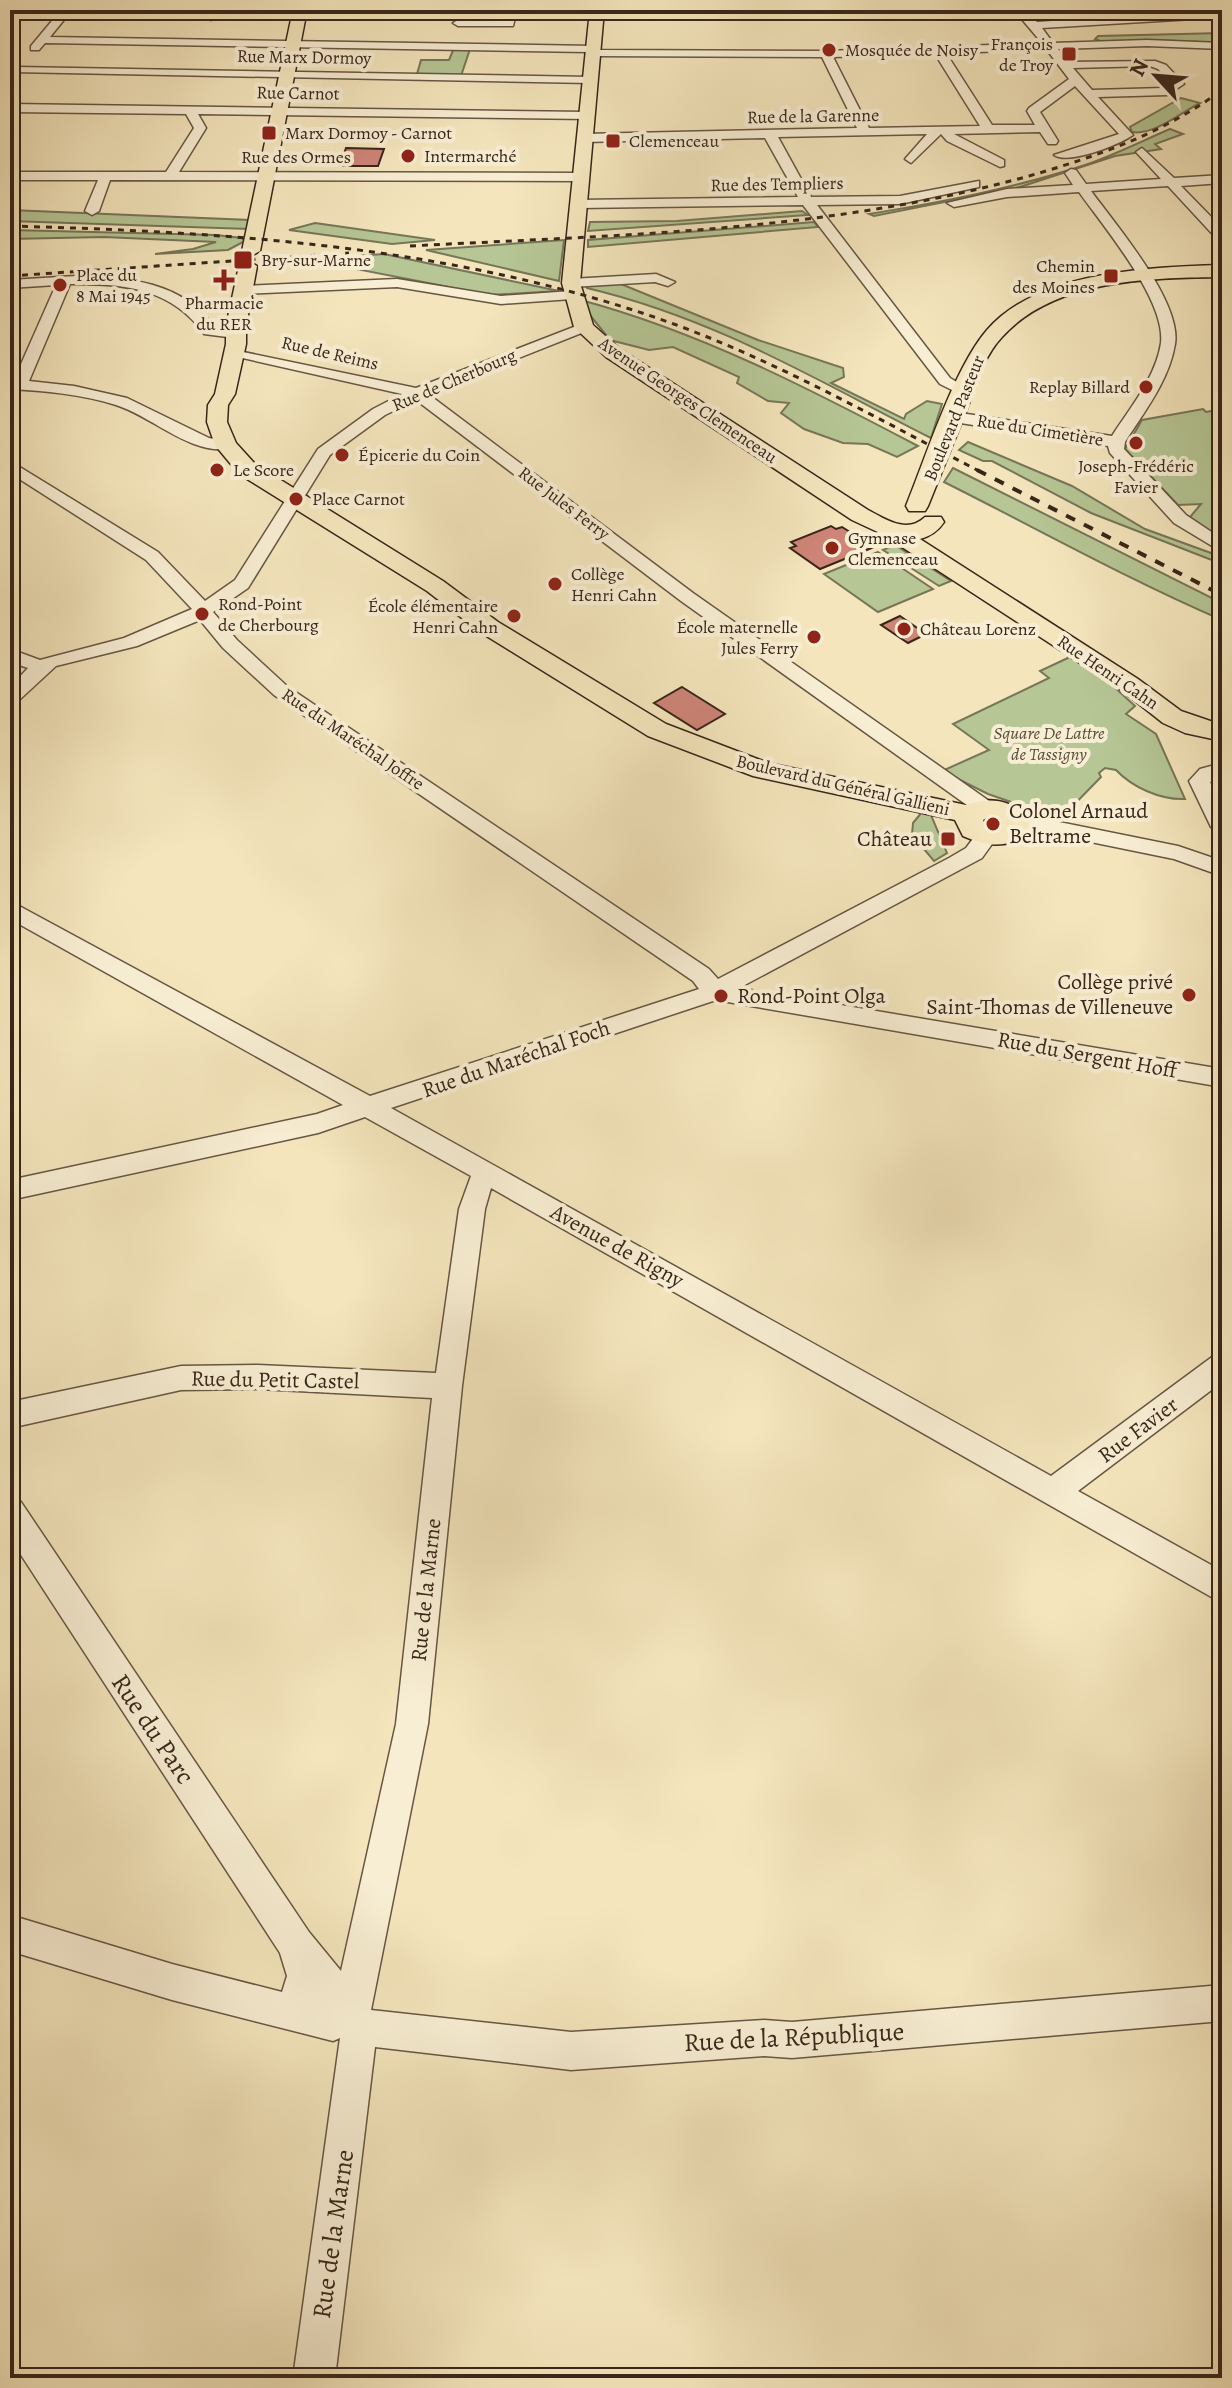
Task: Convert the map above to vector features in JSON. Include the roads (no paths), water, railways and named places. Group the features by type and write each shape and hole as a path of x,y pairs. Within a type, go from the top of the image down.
{"main road":[{"path":"222,433 218,405 225,394 238,350 244,290 300,10"},
{"name":"Avenue Georges Clemenceau","path":"597,10 572,289 584,327 613,353 860,515 885,520 959,574"},
{"name":"Boulevard Pasteur","path":"925,514 954,417 983,345 994,332 1039,303 1079,289 1147,277 1222,273"},
{"name":"Boulevard du Général Gallieni","path":"222,433 247,469 435,586 489,627 657,730 717,756 762,770 980,820"},
{"path":"885,520 917,532 925,514"},
{"path":"925,514 959,574"},
{"name":"Rue Henri Cahn","path":"959,574 1129,684 1172,717 1194,727 1222,733"},
{"path":"980,820 1000,838 1012,834 1015,820"}],"street":[{"path":"14,74 27,54 67,10"},
{"path":"462,10 457,26 508,28 512,10"},
{"path":"882,10 900,10"},
{"path":"1019,10 1076,80 1127,135 1076,154 1065,163"},
{"path":"1034,25 1214,12"},
{"path":"41,40 826,54 1172,43 1222,46"},
{"path":"448,78 458,47"},
{"path":"939,51 989,130"},
{"path":"826,54 865,132"},
{"path":"1065,65 1151,63 1162,67 1178,84 1167,91 1091,94"},
{"name":"Rue Marx Dormoy","path":"14,74 590,80"},
{"path":"1076,80 1033,111 1080,187 1105,215 1147,277 1167,324 1168,343 1156,380 1117,442"},
{"name":"Rue Carnot","path":"10,108 586,116"},
{"path":"171,175 200,128 190,110"},
{"name":"Rue de la Garenne","path":"584,138 1044,128"},
{"path":"911,159 939,131 1000,163"},
{"path":"770,135 807,201 945,381 964,391"},
{"path":"1142,152 1222,236"},
{"name":"Rue des Ormes","path":"10,176 266,174 582,177"},
{"path":"92,211 106,175"},
{"path":"915,211 1007,193 1222,179"},
{"name":"Rue des Templiers","path":"578,204 900,200 974,184"},
{"path":"244,290 397,283 501,300 656,278 668,282"},
{"path":"64,282 15,384 99,395 139,408 210,445 222,433"},
{"name":"Rue de Reims","path":"10,284 111,282 154,291 186,304 197,313 209,331 238,350 417,393"},
{"name":"Rue de Cherbourg","path":"42,667 59,658 150,636 202,612 242,584 324,452 379,412 417,393 584,327"},
{"name":"Rue Jules Ferry","path":"417,393 980,820"},
{"name":"Rue du Cimetière","path":"954,417 1117,442 1116,450 1180,519 1194,532 1222,547"},
{"path":"184,430 222,433"},
{"name":"Rue du Maréchal Joffre","path":"10,466 152,556 230,644 281,691 701,975 715,992"},
{"path":"10,655 42,667 10,698"},
{"path":"1178,853 1209,849 1218,843 1222,828 1199,781 1207,774 1222,769"},
{"name":"Rue du Maréchal Foch","path":"10,1190 318,1123 715,992 743,974 974,853 980,820"},
{"path":"1015,820 1178,853 1222,869"},
{"name":"Avenue de Rigny","path":"10,909 487,1173 1222,1588"},
{"name":"Rue du Sergent Hoff","path":"715,992 1222,1078"},
{"name":"Rue de la Marne","path":"314,2378 351,2021 360,1965 412,1724 448,1386 472,1209 478,1186 487,1173"},
{"name":"Rue Favier","path":"1053,1492 1222,1366"},
{"name":"Rue du Petit Castel","path":"10,1415 181,1378 258,1377 448,1386"},
{"name":"Rue du Parc","path":"10,1512 296,1945 321,1971 351,2021"},
{"name":"Rue de la République","path":"10,1933 172,1982 294,2014 571,2051 764,2038 792,2040 1222,2003"},
{"name":"Rue du Parc","path":"294,2014 305,1976 296,1945"}],"railway":[{"path":"410,246 722,228 877,209 953,195 1029,176 1105,151 1154,131 1222,90"},
{"path":"10,226 173,233 336,247 496,274 576,293 654,317 738,350 820,388 981,472"},
{"path":"10,276 349,253"},
{"path":"977,470 1222,595"}],"place":[{"name":"Mosquée de Noisy","path":"829,50"},
{"name":"François de Troy","path":"1069,54"},
{"name":"Marx Dormoy - Carnot","path":"269,133"},
{"name":"Clemenceau","path":"613,141"},
{"name":"Intermarché","path":"408,156"},
{"name":"Bry-sur-Marne","path":"243,260"},
{"name":"Chemin des Moines","path":"1111,276"},
{"name":"Pharmacie du RER","path":"224,280"},
{"name":"Place du 8 Mai 1945","path":"60,285"},
{"name":"Replay Billard","path":"1146,387"},
{"name":"Joseph-Frédéric Favier","path":"1136,443"},
{"name":"Épicerie du Coin","path":"342,455"},
{"name":"Le Score","path":"217,470"},
{"name":"Place Carnot","path":"296,499"},
{"name":"Gymnase Clemenceau","path":"832,548"},
{"name":"Collège Henri Cahn","path":"555,584"},
{"name":"Rond-Point de Cherbourg","path":"202,614"},
{"name":"École élémentaire Henri Cahn","path":"514,616"},
{"name":"Château Lorenz","path":"904,629"},
{"name":"École maternelle Jules Ferry","path":"814,637"},
{"name":"Colonel Arnaud Beltrame","path":"993,824"},
{"name":"Château","path":"948,839"},
{"name":"Collège privé Saint-Thomas de Villeneuve","path":"1189,995"},
{"name":"Rond-Point Olga","path":"721,996"}],"park label":[{"name":"Square De Lattre de Tassigny","path":"1049,743"}]}
